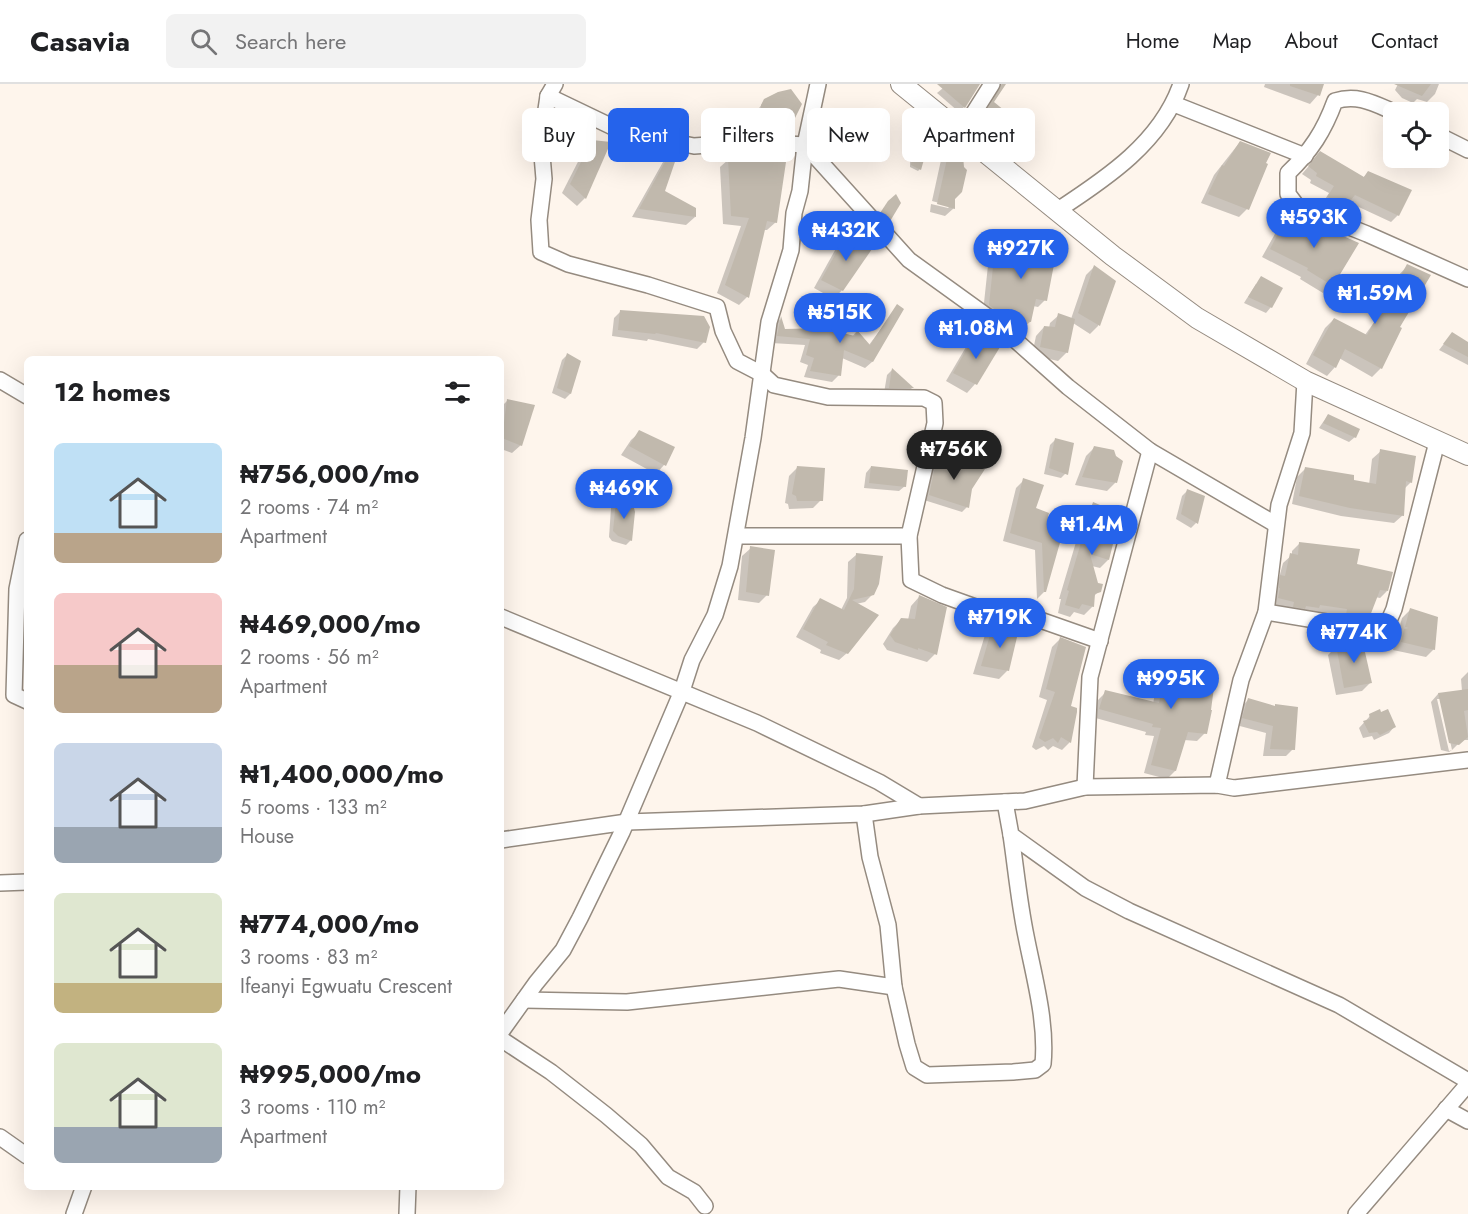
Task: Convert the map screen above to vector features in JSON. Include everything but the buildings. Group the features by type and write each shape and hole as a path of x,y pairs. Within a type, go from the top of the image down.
{"main road":[{"path":"901,84 930,108"},
{"path":"997,162 1113,256 1197,318 1305,381 1468,455"}],"street":[{"path":"504,1028 563,950 602,877 682,691 692,660 714,615 730,566 736,536 769,322 791,250 806,145 818,84"},
{"path":"976,108 992,84"},
{"path":"1058,210 1100,183 1137,152 1174,104 1181,84"},
{"path":"1348,84 1335,101 1327,124 1305,156 1288,173 1288,194 1297,206 1468,279"},
{"path":"1100,641 1043,621 995,614 911,580 909,536 935,423 934,403 924,398 828,397 774,385 762,374 736,361 723,331 717,307 648,285 568,264 541,252 539,220 544,179 541,143 551,90 624,132 694,146 751,142 806,145 909,260 995,322 1068,387 1150,451 1275,524"},
{"path":"1335,101 1348,97 1383,108"},
{"path":"1174,104 1305,156"},
{"path":"1449,140 1468,150"},
{"path":"0,380 24,394"},
{"path":"1216,785 1241,680 1266,612 1275,524 1302,433 1305,381"},
{"path":"1266,612 1369,629 1387,625 1395,609 1437,442"},
{"path":"1085,788 1090,677 1150,451"},
{"path":"736,536 909,536"},
{"path":"24,556 18,589 14,695 24,700"},
{"path":"504,618 757,723 879,782 919,806"},
{"path":"504,840 627,822 864,814 919,806 1025,801 1085,788 1216,785 1234,788 1468,760"},
{"path":"864,814 870,857 888,925 894,987 914,1067 927,1075 1013,1072 1035,1070 1043,1064 1045,1049 1005,802"},
{"path":"1011,835 1085,888 1339,1005 1468,1082 1356,1214"},
{"path":"0,883 24,882"},
{"path":"524,1000 627,1002 839,979 894,987"},
{"path":"504,1041 551,1072 606,1115 640,1145 668,1177 694,1192 705,1206"},
{"path":"1446,1109 1468,1121"},
{"path":"0,1137 24,1154"},
{"path":"74,1214 77,1190"},
{"path":"407,1214 408,1190"}]}
